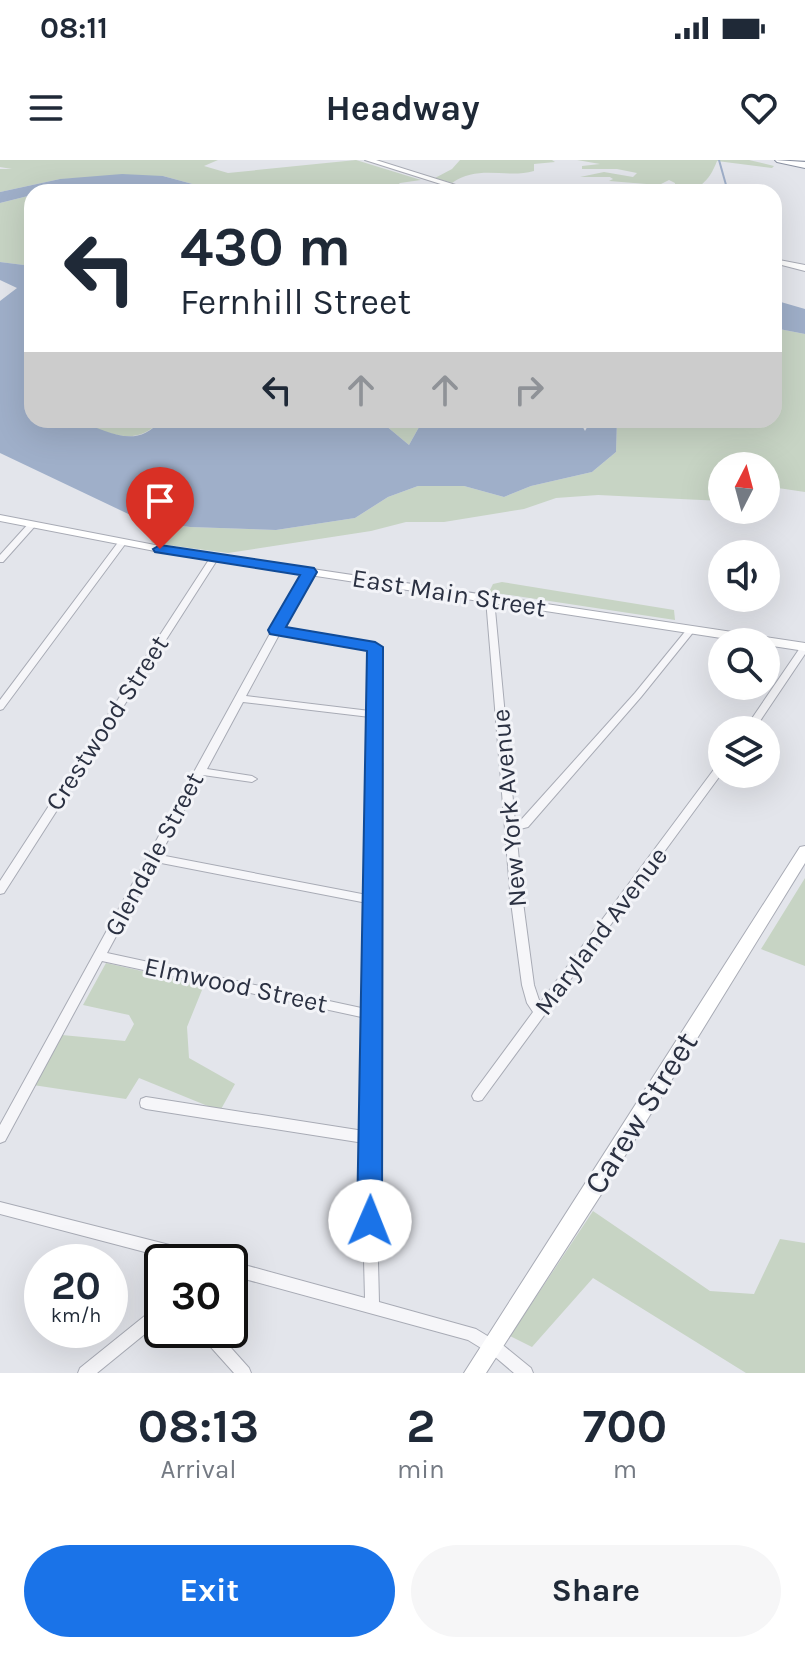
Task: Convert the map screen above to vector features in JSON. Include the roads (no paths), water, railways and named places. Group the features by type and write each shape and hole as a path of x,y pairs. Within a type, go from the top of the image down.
{"highway":[{"path":"780,160 805,165"}],"main road":[{"path":"369,160 448,184"},
{"path":"782,263 805,268"},
{"name":"East Main Street","path":"0,518 122,543 805,647"},
{"name":"Carew Street","path":"474,1373 805,851"}],"street":[{"path":"0,560 32,525"},
{"path":"0,707 122,543"},
{"name":"Crestwood Street","path":"0,890 215,557"},
{"name":"Glendale Street","path":"0,1137 309,572"},
{"name":"New York Avenue","path":"490,599 528,985 533,1003 541,1012"},
{"path":"276,630 375,647 372,1306"},
{"path":"512,827 524,824 535,812 691,630"},
{"path":"758,716 805,647"},
{"path":"239,698 376,715"},
{"path":"199,771 252,779"},
{"name":"Maryland Avenue","path":"478,1096 708,785"},
{"path":"153,858 373,900"},
{"name":"Elmwood Street","path":"99,956 373,1015"},
{"path":"146,1103 371,1138"},
{"path":"0,1208 144,1245"},
{"path":"248,1273 471,1334 526,1373"},
{"path":"85,1373 144,1325"},
{"path":"221,1348 244,1373"}],"water":[{"path":"122,174 163,176 192,184 37,184"},
{"path":"24,187 24,197 0,203 0,192"},
{"path":"0,262 24,265 24,428 97,428 131,436 152,428 389,428 409,445 419,428 583,428 585,431 587,428 617,428 616,452 592,472 531,486 504,497 464,486 418,486 388,497 355,518 276,530 190,527 141,520 0,453 0,301 17,288 0,280"},
{"path":"782,302 805,309 805,334 782,330"}],"waterway":[{"path":"719,160 726,184"}]}
